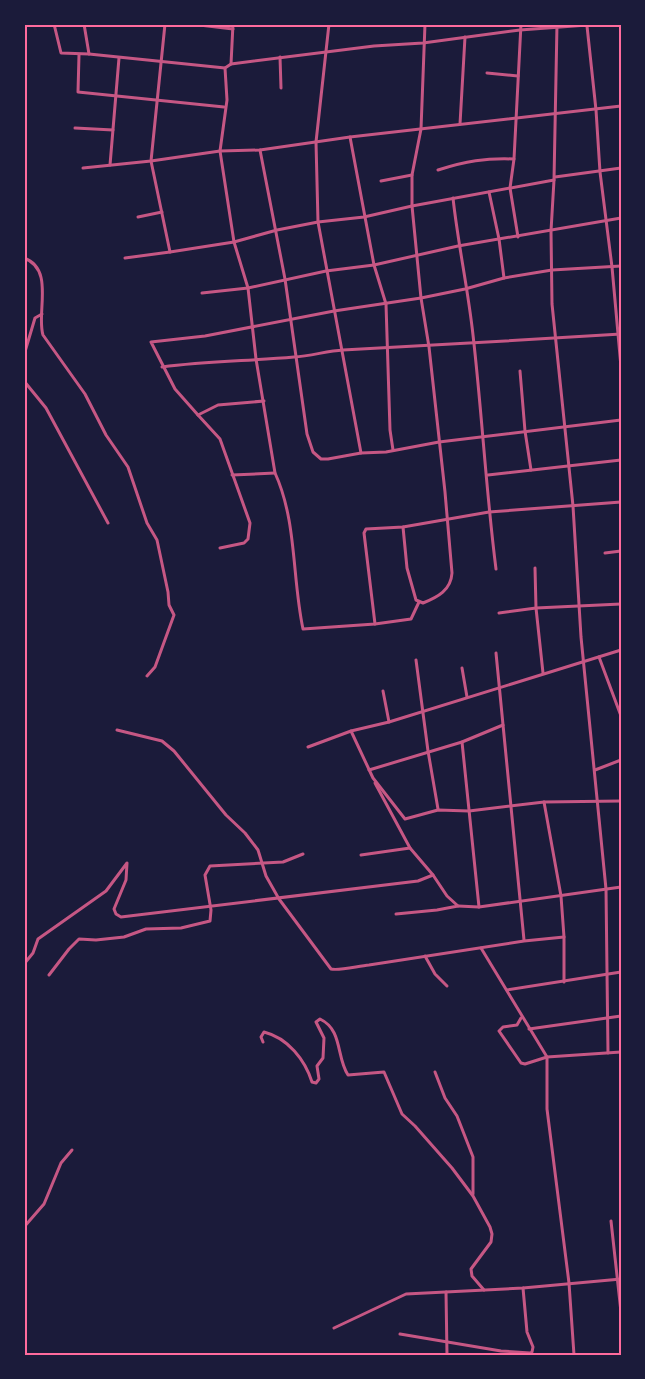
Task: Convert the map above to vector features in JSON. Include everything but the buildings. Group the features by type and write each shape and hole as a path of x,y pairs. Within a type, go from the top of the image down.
{"street":[{"path":"54,24 61,53 225,68 231,64 280,57 423,43 557,26 601,24"},
{"path":"84,24 89,54"},
{"path":"165,24 151,162 170,252"},
{"path":"191,24 233,26 231,64"},
{"path":"329,24 316,142 318,222 360,453"},
{"path":"403,527 407,568 416,600 423,603 440,596 452,580 429,347 421,298 412,206 412,174 421,129 425,24"},
{"path":"518,237 510,188 514,159 521,24"},
{"path":"587,25 621,367"},
{"path":"557,26 551,231 552,304 573,506 584,661 606,889 609,1053"},
{"path":"460,124 465,37"},
{"path":"80,55 78,92 225,107"},
{"path":"280,57 281,88"},
{"path":"110,165 119,58"},
{"path":"225,68 226,100 220,151 234,242 248,288 256,359 275,473 282,489 286,512 302,627 305,630 411,619 419,602"},
{"path":"487,72 518,76"},
{"path":"83,168 151,162 220,151 260,150 350,137 621,106"},
{"path":"75,128 113,130"},
{"path":"350,137 374,265 386,304 390,430 393,450"},
{"path":"260,150 277,230 307,434 313,452 321,459 621,420"},
{"path":"438,170 471,160 514,159"},
{"path":"125,258 234,242 318,222 364,217 453,198 621,168"},
{"path":"381,181 412,174"},
{"path":"489,192 504,278"},
{"path":"453,198 458,246 474,343 496,568"},
{"path":"138,217 162,212"},
{"path":"202,293 248,288 285,279 374,265 458,246 621,218"},
{"path":"24,258 34,265 43,286 41,328 43,335 85,394 105,435 128,467 147,523 157,540 169,605 174,615 155,668 147,676"},
{"path":"220,548 244,543 248,539 250,524 220,439 175,389 151,342 421,298 504,278 552,270 621,266"},
{"path":"24,355 35,318 42,314"},
{"path":"162,367 297,357 388,346 429,347 619,334"},
{"path":"520,371 531,470"},
{"path":"24,381 46,408 108,523"},
{"path":"198,415 218,405 264,401"},
{"path":"488,474 621,460"},
{"path":"232,476 275,473"},
{"path":"375,624 364,533 366,529 403,527 489,512 621,502"},
{"path":"605,553 621,551"},
{"path":"535,568 536,608 543,673"},
{"path":"500,613 536,608 621,604"},
{"path":"308,747 351,731 389,722 621,650"},
{"path":"496,653 524,940"},
{"path":"599,657 621,716"},
{"path":"416,660 438,810"},
{"path":"462,668 467,697"},
{"path":"383,691 389,722"},
{"path":"369,770 462,742 503,725"},
{"path":"117,730 162,741 174,751 258,850 266,876 279,899 331,969 341,970 347,967 524,940 564,937"},
{"path":"351,731 410,848 447,896 458,906"},
{"path":"462,742 479,907"},
{"path":"594,770 621,760"},
{"path":"373,778 405,819 438,810 469,811 544,802 621,801"},
{"path":"544,802 561,896 564,982"},
{"path":"360,855 410,848"},
{"path":"49,975 79,939 124,937 146,929 181,928 210,921 205,875 210,866 283,862 303,854"},
{"path":"24,964 33,953 38,939 106,891 127,863 126,880 114,909 118,916 127,917 418,881 433,875"},
{"path":"396,914 458,906 479,907 521,902 621,887"},
{"path":"481,948 547,1057 547,1109 564,1242 574,1355"},
{"path":"424,956 435,974 447,986"},
{"path":"507,990 621,972"},
{"path":"521,1016 517,1025 503,1027 499,1031 521,1063 525,1064 547,1057 621,1052"},
{"path":"529,1029 621,1016"},
{"path":"262,1042 261,1037 264,1032 272,1034 290,1047 301,1057 312,1082 316,1083 319,1079 317,1066 323,1058 324,1038 316,1022 320,1019 326,1022 338,1041 344,1070 348,1075 384,1072 402,1114 438,1151 473,1196 492,1234 487,1248 472,1264 471,1269 472,1276 484,1290"},
{"path":"435,1071 445,1098 458,1116 472,1157 473,1196"},
{"path":"24,1227 44,1204 61,1163 72,1150"},
{"path":"611,1221 620,1279 621,1312"},
{"path":"334,1328 406,1294 523,1288 620,1279"},
{"path":"400,1334 447,1341 500,1353 532,1352 533,1347 527,1332 523,1288"},
{"path":"446,1292 447,1355"}]}
